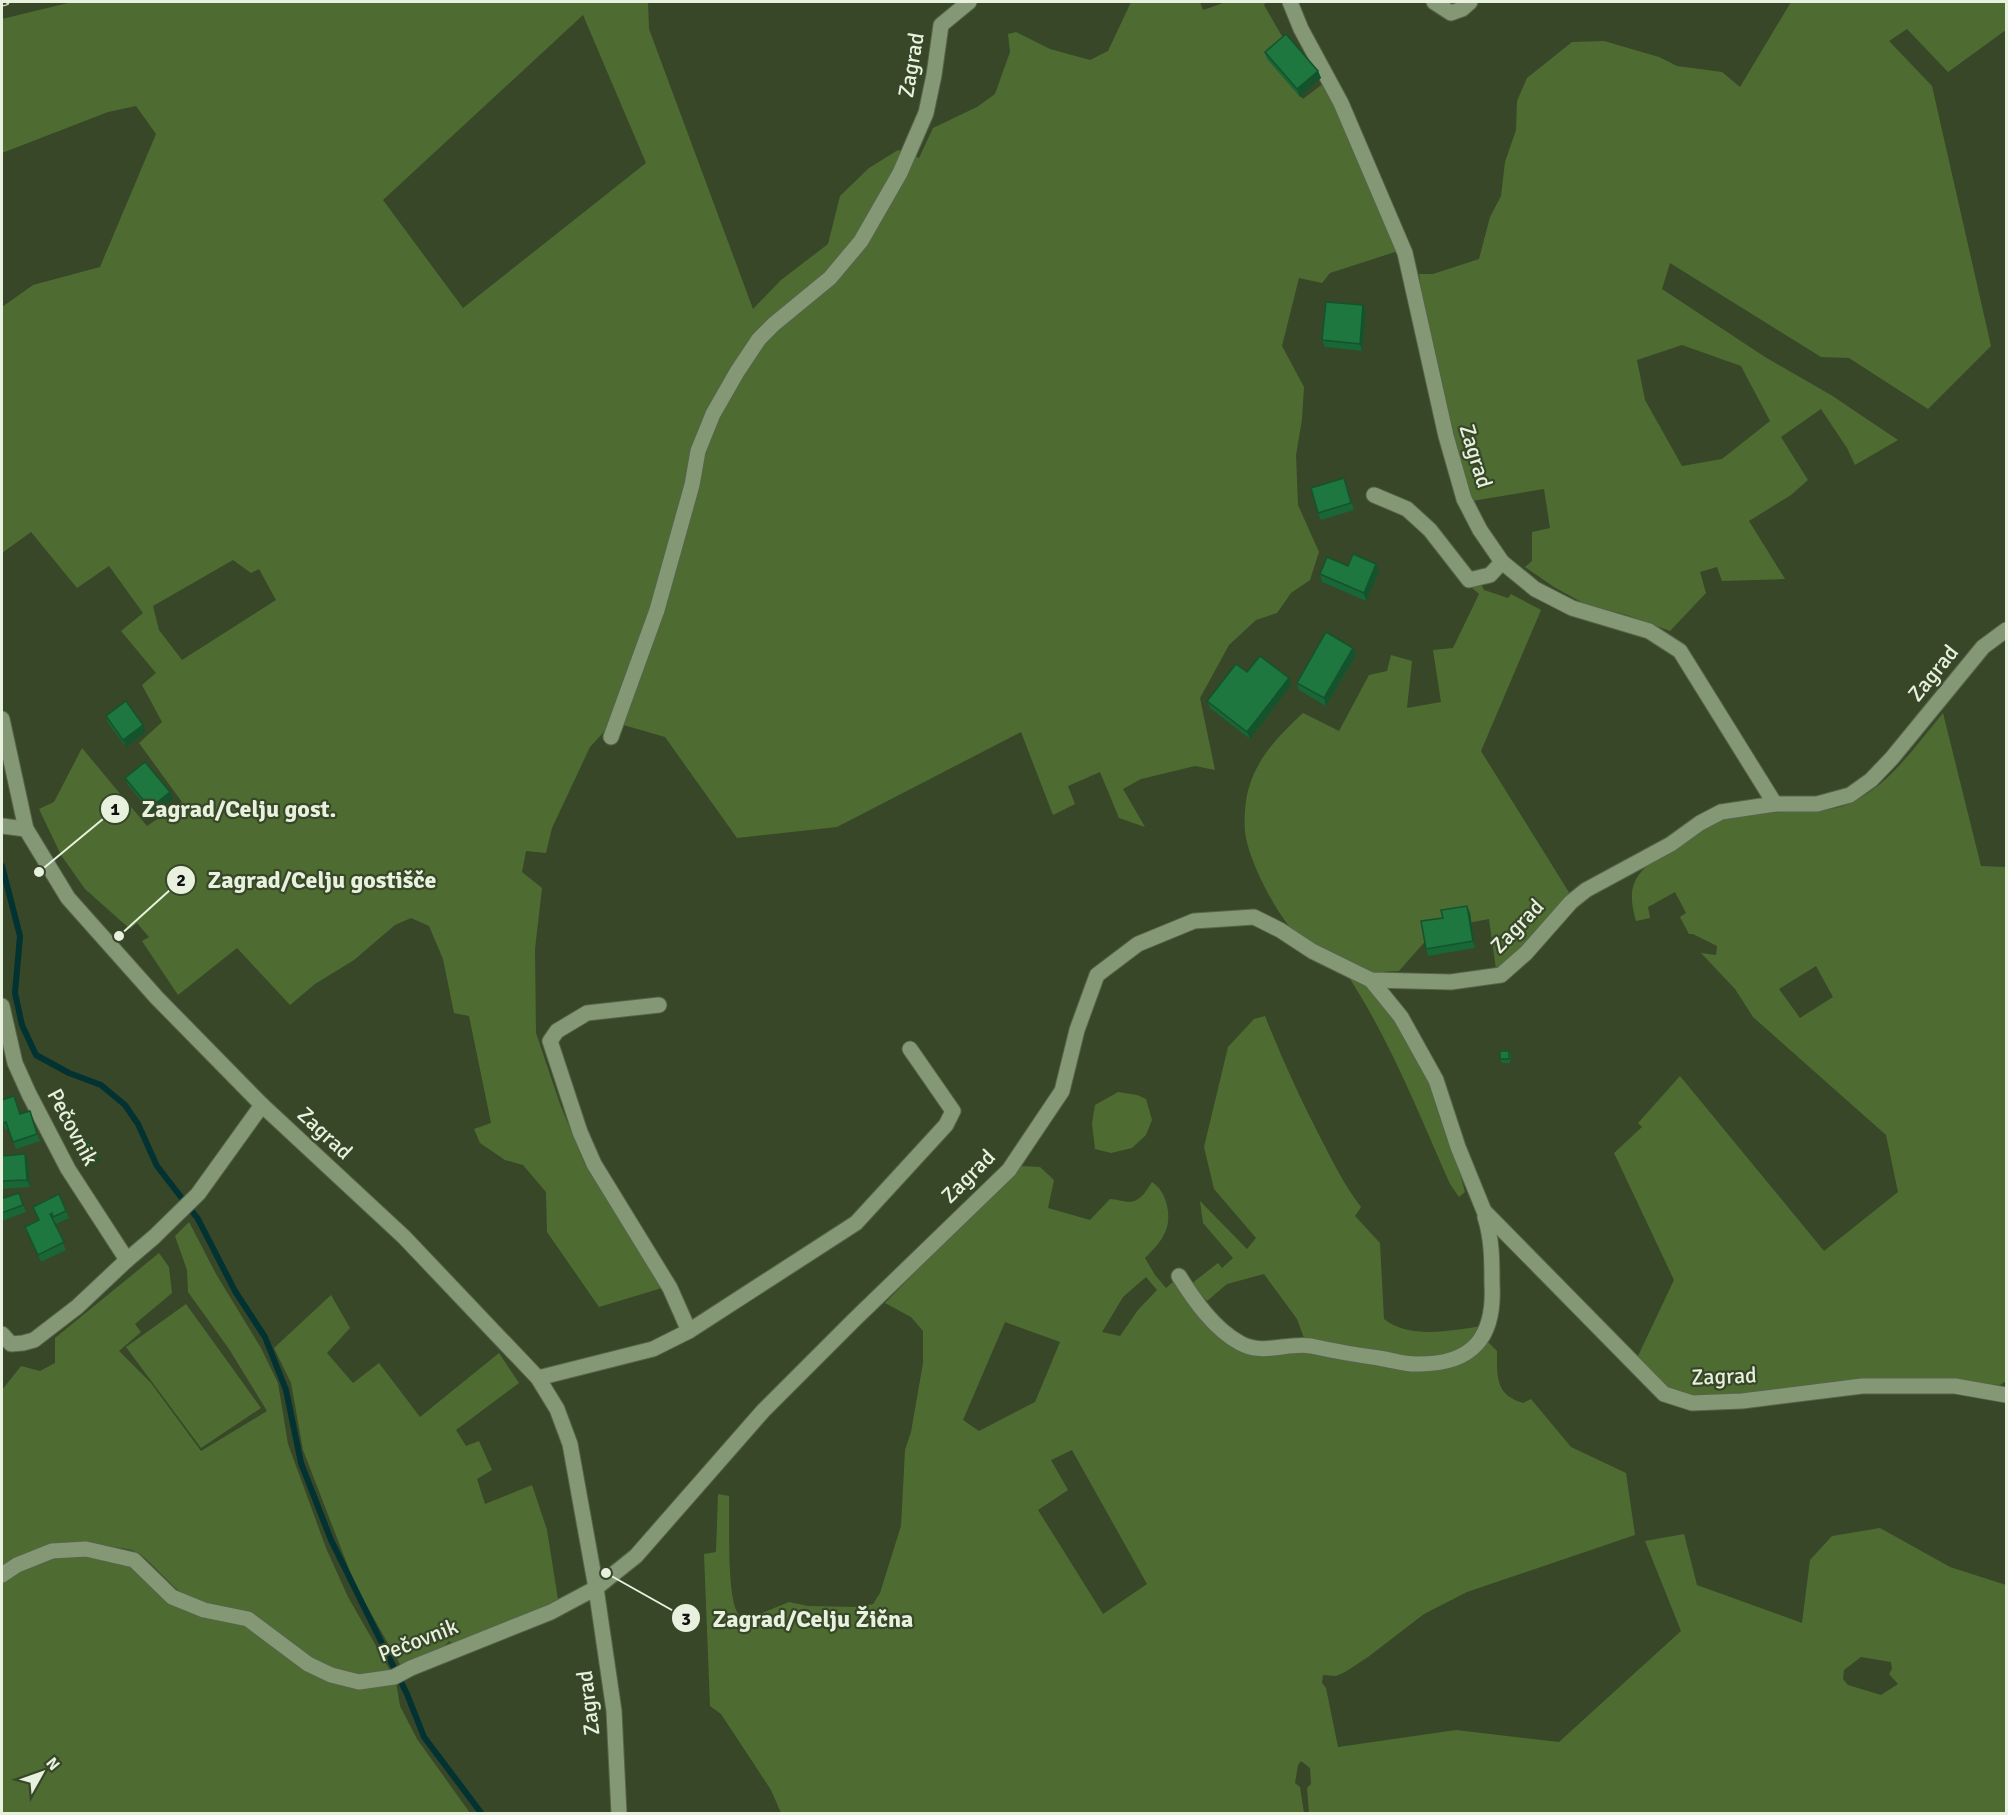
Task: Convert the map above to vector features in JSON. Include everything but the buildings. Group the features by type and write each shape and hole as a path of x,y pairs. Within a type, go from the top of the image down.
{"street":[{"name":"Zagrad","path":"611,737 657,610 692,485 698,451 713,414 759,339 830,278 861,241 900,173 926,113 941,25 969,2"},
{"name":"Zagrad","path":"1290,2 1301,29 1341,103 1405,253 1446,436 1464,499 1480,530 1502,562 1535,589 1572,608 1649,631 1680,651 1775,804"},
{"path":"1434,2 1451,13 1462,9 1470,2"},
{"path":"1374,495 1407,509 1430,530 1468,580 1490,575 1502,562"},
{"name":"Zagrad","path":"596,1588 636,1556 763,1411 1009,1170 1062,1091 1077,1030 1097,975 1138,945 1194,921 1254,917 1280,930 1312,951 1371,980 1451,982 1501,975 1526,953 1571,902 1586,890 1671,844 1700,823 1721,812 1775,804 1817,804 1850,795 1871,780 1892,758 1983,647 2007,630"},
{"name":"Zagrad","path":"2,719 26,829 69,898 157,999 262,1105 404,1237 538,1378 557,1409 570,1444 596,1588 614,1711 620,1797 619,1814"},
{"path":"2,826 26,829"},
{"name":"Zagrad","path":"1179,1276 1192,1297 1219,1327 1240,1344 1262,1349 1304,1345 1417,1365 1460,1358 1473,1350 1481,1340 1490,1322 1493,1296 1490,1234 1484,1211 1458,1147 1436,1080 1401,1017 1371,980"},
{"path":"659,1005 587,1013 557,1031 550,1041 580,1132 594,1164 670,1288 689,1331"},
{"name":"Pečovnik","path":"2,1006 15,1063 29,1094 68,1169 127,1260"},
{"path":"538,1378 653,1349 689,1331 856,1223 946,1125 954,1111 910,1049"},
{"path":"5,1341 23,1343 34,1340 77,1307 154,1237 198,1194 262,1105"},
{"name":"Zagrad","path":"1484,1211 1664,1394 1692,1403 1742,1401 1862,1386 1955,1386 2007,1395"},
{"name":"Pečovnik","path":"2,1575 17,1565 52,1551 86,1549 134,1560 172,1597 204,1610 248,1619 308,1664 331,1675 359,1682 394,1677 411,1668 551,1612 596,1588"}],"green space":[{"path":"72,2 648,2 649,29 753,309 781,280 828,244 840,196 869,168 898,150 919,158 933,128 977,107 995,94 1010,52 1008,34 1016,32 1050,49 1090,60 1108,51 1131,2 1200,2 1203,10 1226,2 1266,2 1264,5 1283,38 1265,54 1303,99 1324,83 1398,251 1330,273 1322,283 1299,278 1282,346 1304,387 1296,455 1298,505 1319,552 1310,580 1291,593 1277,613 1256,620 1229,645 1200,698 1215,770 1195,766 1141,779 1123,789 1145,827 1119,818 1100,772 1068,786 1075,804 1053,815 1021,732 837,827 737,838 665,737 613,722 590,747 552,828 546,853 526,851 522,872 542,888 535,949 536,1033 560,1104 585,1165 662,1288 599,1307 547,1232 546,1192 523,1165 505,1160 480,1143 474,1129 491,1123 469,1016 454,1013 443,959 429,926 411,918 395,925 354,960 315,984 290,1005 237,948 178,995 142,941 149,937 137,923 130,929 85,889 61,855 39,809 54,802 82,748 147,826 182,802 139,743 162,722 142,685 156,673 121,631 143,613 109,566 77,588 31,532 2,553 2,307 33,285 100,267 156,134 136,106 108,112 2,153 2,19","holes":["583,15 646,163 463,308 383,200","233,560 251,573 259,569 276,600 182,660 159,630 153,606"]},
{"path":"1791,2 2006,2 2006,30 1948,72 1907,29 1889,41 1932,86 1991,346 1928,409 1849,358 1821,357 1670,263 1662,289 1898,440 1855,465 1847,448 1821,409 1781,437 1808,480 1791,495 1749,521 1785,579 1722,581 1717,567 1700,572 1706,593 1670,631 1627,615 1585,604 1554,587 1525,567 1532,561 1532,532 1550,528 1544,489 1472,501 1440,389 1419,274 1433,274 1479,259 1490,217 1501,196 1505,162 1516,130 1517,101 1527,78 1572,42 1604,41 1659,57 1677,66 1722,72 1740,87","holes":["1682,345 1741,366 1770,421 1722,459 1682,466 1645,400 1637,360"]},
{"path":"1481,584 1484,590 1508,598 1511,594 1541,610 1481,751 1570,894 1512,963 1496,969 1489,919 1436,929 1399,971 1376,972 1357,968 1298,936 1273,902 1257,871 1247,843 1245,813 1250,783 1268,750 1303,713 1339,731 1369,675 1387,671 1391,655 1412,661 1407,708 1441,702 1433,650 1453,648 1479,594 1471,587"},
{"path":"1943,713 1981,866 2006,867 2006,1381 2000,1385 1955,1382 1719,1398 1690,1398 1671,1392 1637,1358 1674,1280 1614,1153 1642,1127 1638,1123 1680,1076 1824,1251 1898,1192 1886,1135 1753,1017 1735,989 1701,953 1716,955 1717,946 1689,934 1680,917 1686,913 1675,892 1648,907 1650,918 1636,921 1632,899 1635,882 1653,861 1694,832 1712,823 1747,815 1824,810 1853,802 1867,794 1891,774","holes":["1816,966 1833,997 1800,1018 1779,989"]},
{"path":"1348,976 1374,991 1397,1018 1431,1079 1443,1112 1465,1192 1459,1197 1450,1184 1391,1051"},
{"path":"1265,1016 1284,1061 1338,1172 1361,1207 1355,1216 1380,1243 1384,1319 1407,1330 1432,1332 1484,1326 1456,1354 1415,1360 1304,1338 1297,1319 1264,1274 1227,1284 1207,1301 1191,1284 1218,1263 1222,1268 1233,1258 1203,1223 1200,1201 1247,1249 1256,1238 1214,1189 1204,1147 1228,1047 1254,1019"},
{"path":"1118,1092 1146,1099 1152,1120 1146,1135 1132,1148 1111,1153 1095,1149 1092,1123 1095,1105"},
{"path":"1019,1166 1040,1167 1054,1180 1048,1208 1090,1220 1110,1199 1128,1202 1137,1200 1152,1182 1164,1197 1168,1210 1168,1224 1162,1238 1145,1258 1166,1288 1175,1280 1231,1343 1302,1348 1427,1368 1487,1341 1497,1351 1498,1376 1502,1390 1507,1395 1523,1403 1531,1399 1571,1447 1626,1473 1635,1535 1467,1592 1424,1614 1345,1672 1336,1676 1323,1675 1322,1683 1326,1688 1338,1747 1456,1730 1559,1742 1681,1631 1645,1541 1684,1534 1697,1585 1802,1623 1810,1560 1832,1536 1880,1528 1950,1567 2006,1585 2006,1813 1309,1813 1307,1788 1311,1784 1310,1768 1301,1761 1298,1765 1295,1783 1300,1787 1304,1813 781,1813 771,1790 721,1714 710,1706 704,1554 716,1552 718,1494 729,1496 730,1577 735,1607 739,1615 752,1617 789,1602 808,1606 859,1607 873,1604 880,1593 901,1526 905,1450 911,1432 923,1363 923,1331 911,1317 885,1303","holes":["1146,1277 1157,1290 1138,1310 1120,1336 1102,1332 1123,1297","1005,1322 1060,1342 1035,1402 979,1431 963,1420","1072,1450 1147,1584 1103,1614 1038,1510 1068,1490 1051,1460","1861,1657 1891,1662 1892,1669 1889,1674 1898,1684 1881,1695 1848,1685 1843,1679 1844,1670"]},
{"path":"189,1222 216,1274 261,1348 278,1383 288,1444 326,1548 348,1597 391,1672 356,1674 332,1668 180,1592 145,1558 130,1550 95,1544 55,1544 31,1552 2,1566 2,1390 21,1366 40,1371 55,1363 55,1338 159,1253 169,1267 172,1293 135,1324 141,1332 119,1351 151,1383 201,1451 267,1411 229,1349 188,1292 187,1270 175,1236"},
{"path":"331,1295 350,1328 327,1353 353,1383 379,1363 420,1417 499,1353 519,1383 456,1430 466,1446 479,1441 492,1470 477,1479 485,1504 532,1485 547,1530 560,1612 512,1631 491,1627 489,1640 457,1647 449,1641 439,1652 402,1668 356,1587 303,1450 291,1383 274,1348"},
{"path":"186,1304 261,1408 201,1448 126,1347"},
{"path":"69,1555 107,1556 128,1563 176,1602 247,1623 309,1672 396,1682 400,1706 417,1739 470,1813 2,1814 2,1580 40,1560"}],"waterway":[{"path":"2,866 20,936 15,993 22,1025 36,1055 69,1073 101,1085 125,1105 138,1124 157,1166 198,1219 235,1291 265,1337 286,1390 301,1463 331,1540 407,1694 424,1737 482,1814"}],"railway":[{"path":"2,3 6,2"}],"place":[{"name":"Zagrad/Celju gost.","path":"39,872"},
{"name":"Zagrad/Celju gostišče","path":"119,936"},
{"name":"Zagrad/Celju Žična","path":"606,1573"}]}
